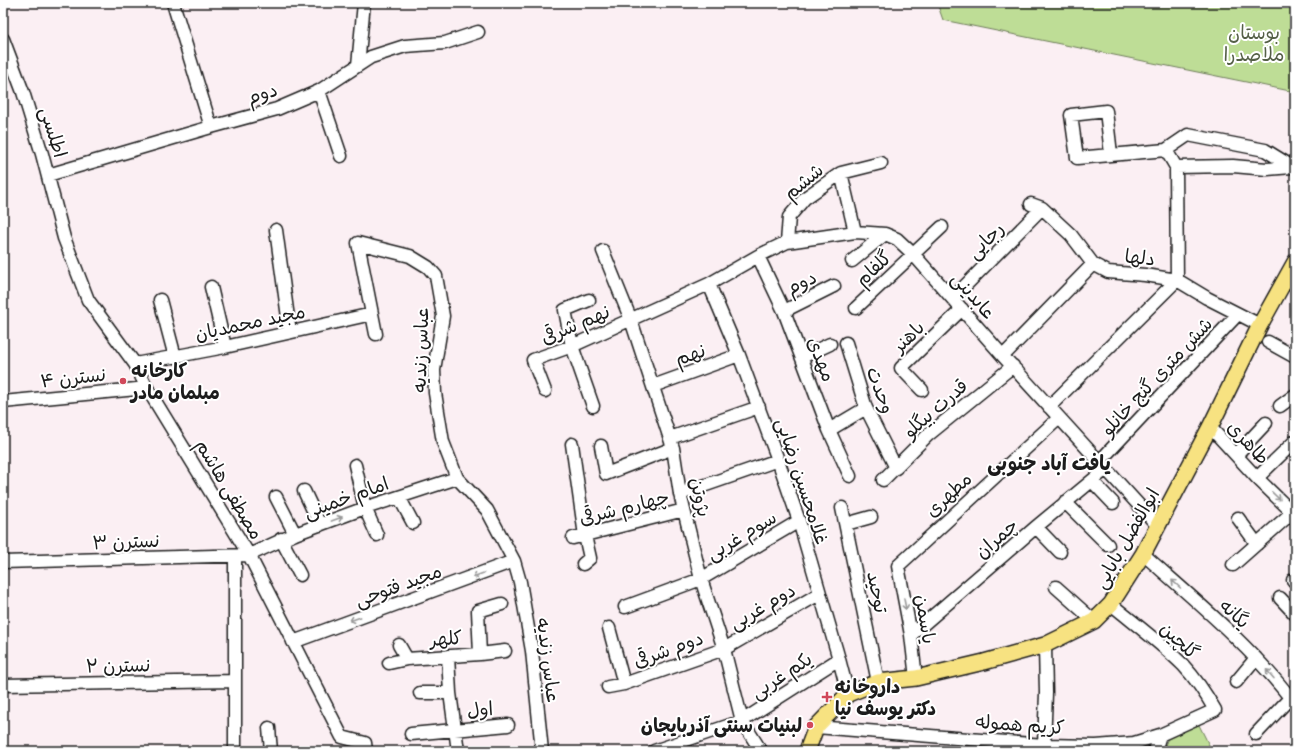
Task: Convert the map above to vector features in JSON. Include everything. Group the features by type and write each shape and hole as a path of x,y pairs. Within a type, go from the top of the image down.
{"main road":[{"name":"ابوالفضل بابایی","path":"807,751 816,727 848,694 878,682 916,678 984,662 1045,645 1094,621 1111,604 1143,554 1210,427 1260,325 1295,262"}],"street":[{"path":"173,3 211,127"},
{"path":"358,65 364,3"},
{"name":"دوم","path":"48,175 277,109 319,91 371,57 405,46 445,43 478,32"},
{"name":"اطلسی","path":"3,39 23,92 48,175 64,238"},
{"path":"319,91 341,156"},
{"path":"1111,154 1106,111 1071,115 1077,158 1166,150 1188,135 1265,150 1293,167"},
{"path":"1048,407 1177,280 1176,167 1166,150"},
{"name":"ششم","path":"787,242 789,217 805,198 841,173 881,163"},
{"path":"1176,167 1233,166 1266,169 1293,167"},
{"name":"ششم","path":"841,173 855,232"},
{"name":"دلها","path":"1037,206 1071,235 1094,264 1108,272 1145,275 1177,280 1260,325"},
{"name":"رجایی","path":"952,298 1037,206"},
{"name":"گلفام","path":"856,308 942,227"},
{"path":"276,230 290,332"},
{"name":"عابدینی","path":"709,284 758,256 787,242 855,232 886,234 898,239 914,255 1048,407 1157,525"},
{"path":"852,261 886,234"},
{"name":"مصطفی هاشم","path":"64,238 88,300 136,364 148,388 249,555 342,737 365,743 366,751"},
{"name":"عباس زندیه","path":"372,314 358,243 410,256 428,267 436,276 443,316 434,370 435,393 442,442 457,478 488,510 514,562 520,582 532,650 542,751"},
{"name":"پژوتن","path":"603,251 631,320 671,443 680,494 701,579 724,648 742,721 761,751"},
{"name":"مهدی","path":"758,256 784,311 829,430 850,476"},
{"path":"1003,356 1094,264"},
{"name":"نهم شرقی","path":"545,392 533,360 572,346 709,284"},
{"name":"غلامحسین رضایی","path":"709,284 740,355 799,521 848,694"},
{"name":"دوم","path":"784,311 834,286"},
{"path":"211,287 225,346"},
{"path":"160,300 175,357"},
{"path":"589,300 565,310 572,346 593,406"},
{"name":"باهنر","path":"922,390 901,368 962,309"},
{"path":"372,314 376,334"},
{"name":"مجید محمدیان","path":"136,364 175,357 372,314"},
{"name":"شش متری گنج خانلو","path":"1103,465 1238,314"},
{"path":"1268,342 1295,357"},
{"name":"وحدت","path":"846,343 866,408 896,468"},
{"path":"802,357 830,344"},
{"name":"نهم","path":"653,386 740,355"},
{"name":"قدرت بیگلو","path":"883,480 928,435 1013,366"},
{"name":"نسترن ۴","path":"3,402 148,388"},
{"path":"1280,406 1295,395"},
{"path":"601,446 606,474 671,443 759,407"},
{"path":"829,430 866,408"},
{"name":"مطهری","path":"898,566 1059,418"},
{"path":"1236,455 1266,423"},
{"name":"طاهری","path":"1210,427 1257,478 1294,513"},
{"path":"1257,478 1295,441"},
{"path":"572,444 579,537 590,558 583,564"},
{"path":"680,494 778,460"},
{"name":"چمران","path":"911,635 1065,502 1092,481 1103,465"},
{"path":"355,466 365,508 377,535"},
{"name":"امام خمینی","path":"249,555 281,539 365,508 457,478"},
{"path":"1092,481 1113,503"},
{"path":"304,491 320,525"},
{"path":"276,496 295,534"},
{"path":"399,497 413,523"},
{"path":"1065,502 1108,545"},
{"name":"توحید","path":"842,508 878,682"},
{"name":"چهارم شرقی","path":"579,537 684,510"},
{"path":"1233,565 1294,513"},
{"path":"846,524 871,517"},
{"path":"1238,518 1257,544"},
{"name":"سوم غربی","path":"625,607 701,579 799,521"},
{"path":"1036,527 1060,552"},
{"path":"281,539 300,575"},
{"name":"یگانه","path":"1143,554 1256,658 1293,701"},
{"name":"نسترن ۳","path":"3,562 249,555"},
{"path":"235,556 235,751"},
{"name":"مجید فتوحی","path":"293,642 514,562"},
{"name":"یاسمن","path":"898,566 911,635 916,678"},
{"path":"1056,587 1094,621"},
{"name":"دوم غربی","path":"724,648 819,594"},
{"path":"1280,598 1295,614"},
{"path":"480,654 478,611 502,604"},
{"name":"گلچین","path":"1111,604 1149,634 1184,666 1202,688 1215,710"},
{"name":"دوم شرقی","path":"609,628 624,684"},
{"path":"399,645 407,659"},
{"path":"1044,745 1046,693 1045,645"},
{"name":"دوم شرقی","path":"608,687 624,684 724,648"},
{"name":"کلهر","path":"389,663 407,659 505,651"},
{"path":"448,656 450,693 458,751"},
{"path":"1236,682 1256,658"},
{"name":"یکم غربی","path":"654,751 742,721 839,659"},
{"name":"نسترن ۲","path":"3,685 234,681"},
{"path":"420,693 450,693"},
{"path":"1256,734 1293,701"},
{"name":"کریم هموله","path":"816,727 1044,745 1096,746 1134,743 1160,735 1215,710"},
{"name":"اول","path":"411,734 508,725"},
{"path":"269,728 271,751"},
{"path":"1155,751 1160,735"}],"green space":[{"name":"بوستان ملاصدرا","path":"937,3 1295,3 1295,92 943,20"},
{"path":"1199,725 1212,751 1163,751 1169,735"}],"place":[{"name":"کارخانه مبلمان مادر","path":"123,381"},
{"name":"داروخانه دکتر یوسف نیا","path":"827,697"},
{"name":"لبنیات سنتی آذربایجان","path":"810,725"}],"district":[{"name":"یافت آباد جنوبی","path":"1049,463"}]}
